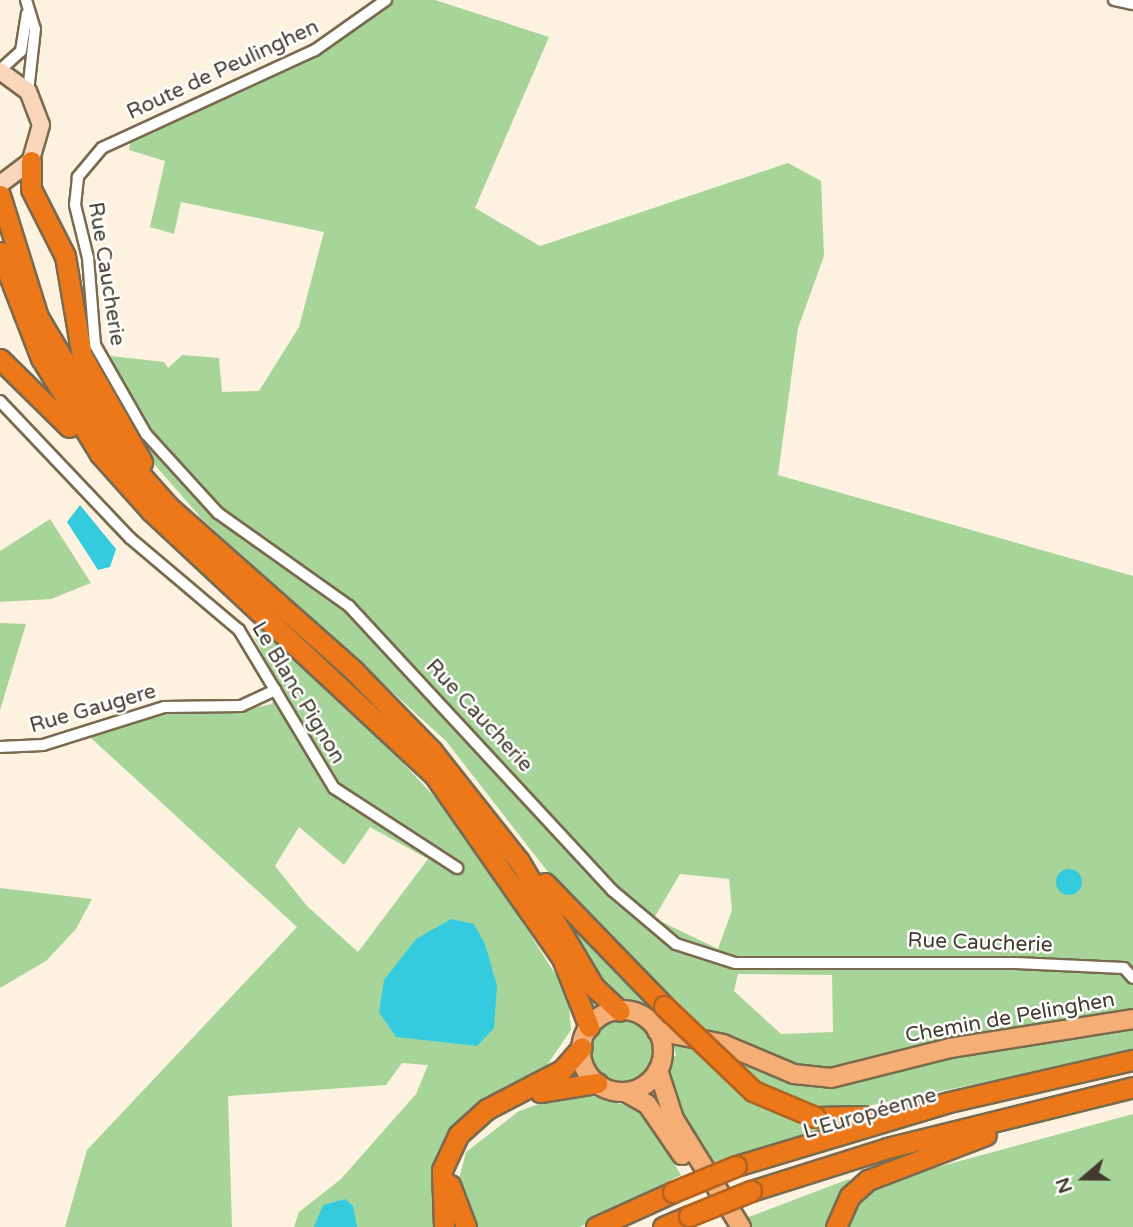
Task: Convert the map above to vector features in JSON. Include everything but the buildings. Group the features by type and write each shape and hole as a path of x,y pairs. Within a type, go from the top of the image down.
{"highway":[{"path":"31,161 31,189 65,256 75,330 94,382 153,476 273,611"},
{"path":"1,201 38,317 109,438 163,501 399,737 460,807 565,963 589,1027"},
{"path":"0,252 31,339 89,439 143,503 402,718 501,836 664,1006 753,1091 815,1117 864,1116 1133,1060"},
{"path":"0,359 51,405 149,520 273,611"},
{"path":"501,836 594,987 620,1010"},
{"path":"444,1227 442,1170 458,1135 487,1109 562,1070 582,1047"},
{"name":"L'Européenne","path":"628,1227 685,1209 747,1184 929,1120 1133,1072"},
{"path":"466,1227 450,1183 456,1156 470,1133 545,1090 597,1083"},
{"name":"L'Européenne","path":"747,1184 1133,1087"},
{"path":"597,1227 685,1209 999,1090"},
{"path":"747,1184 986,1135 1133,1100"},
{"path":"835,1227 847,1201 868,1180 986,1135"},
{"name":"L'Européenne","path":"663,1227 685,1209"}],"main road":[{"path":"727,1227 652,1110 625,1092 597,1083 585,1069 582,1047 589,1027 620,1010 642,1016 657,1031 659,1066 674,1118 741,1227"},
{"name":"Chemin de Pelinghen","path":"657,1031 694,1041 723,1044 794,1074 831,1078 950,1048 1133,1019"},
{"path":"625,1092 644,1085 659,1066 694,1041"}],"street":[{"path":"25,0 24,43 14,64 0,70 28,91"},
{"path":"0,184 31,161 41,125 28,91 35,29 25,0"},
{"name":"Route de Peulinghen","path":"107,145 315,50 386,0"},
{"path":"1114,0 1133,4"},
{"name":"Rue Caucherie","path":"107,145 78,177 75,205 88,258 95,345 133,416 218,513 319,580 357,614 646,923 676,944 729,962 886,959 1125,968"},
{"name":"Le Blanc Pignon","path":"0,401 130,538 229,620 276,690 334,788 457,868"},
{"name":"Rue Gaugere","path":"0,747 43,745 164,707 241,706 276,690"},
{"name":"Chemin de Pelinghen","path":"1125,968 1133,978"}],"green space":[{"path":"393,0 435,0 549,37 475,208 540,246 788,163 821,181 824,256 798,328 778,475 1133,576 1133,1052 853,1109 837,1124 710,1165 679,1114 664,1070 676,1055 666,1027 648,1011 609,995 566,919 576,908 446,741 202,519 147,456 100,379 111,356 164,362 168,368 182,355 219,358 222,392 259,391 299,327 324,232 181,202 174,234 150,227 165,161 129,150 130,142 324,53","holes":["680,874 729,879 732,910 718,949 654,918","738,974 832,975 833,1032 781,1034 734,991"]},
{"path":"50,519 91,583 51,599 0,602 0,551"},
{"path":"0,623 26,624 0,710"},
{"path":"261,626 334,689 459,823 568,994 571,1030 543,1071 457,1124 438,1151 435,1227 294,1227 299,1212 341,1179 416,1094 428,1065 402,1063 386,1085 228,1096 232,1227 65,1227 87,1150 297,927 91,738 102,729 187,708 230,713 272,704 278,684 253,635","holes":["299,827 344,865 370,827 428,859 358,952 307,906 275,866"]},
{"path":"0,888 92,899 76,929 46,961 0,988"},
{"path":"616,1020 628,1020 645,1029 652,1040 652,1064 645,1075 628,1084 616,1084 604,1079 595,1070 590,1058 590,1046 595,1034 604,1025"},
{"path":"575,1091 642,1110 681,1175 580,1227 451,1227 465,1210 459,1179 466,1152 519,1111"},
{"path":"1133,1114 1133,1227 752,1227 746,1218 849,1179 858,1203 886,1181"}],"water":[{"path":"80,505 116,549 110,567 98,570 67,522"},
{"path":"1069,869 1078,873 1082,882 1078,891 1069,895 1060,891 1056,882 1060,873"},
{"path":"451,919 474,924 485,944 497,986 494,1028 477,1046 396,1037 379,1012 384,980 416,939"},
{"path":"345,1199 353,1206 357,1227 314,1227 323,1205"}]}
